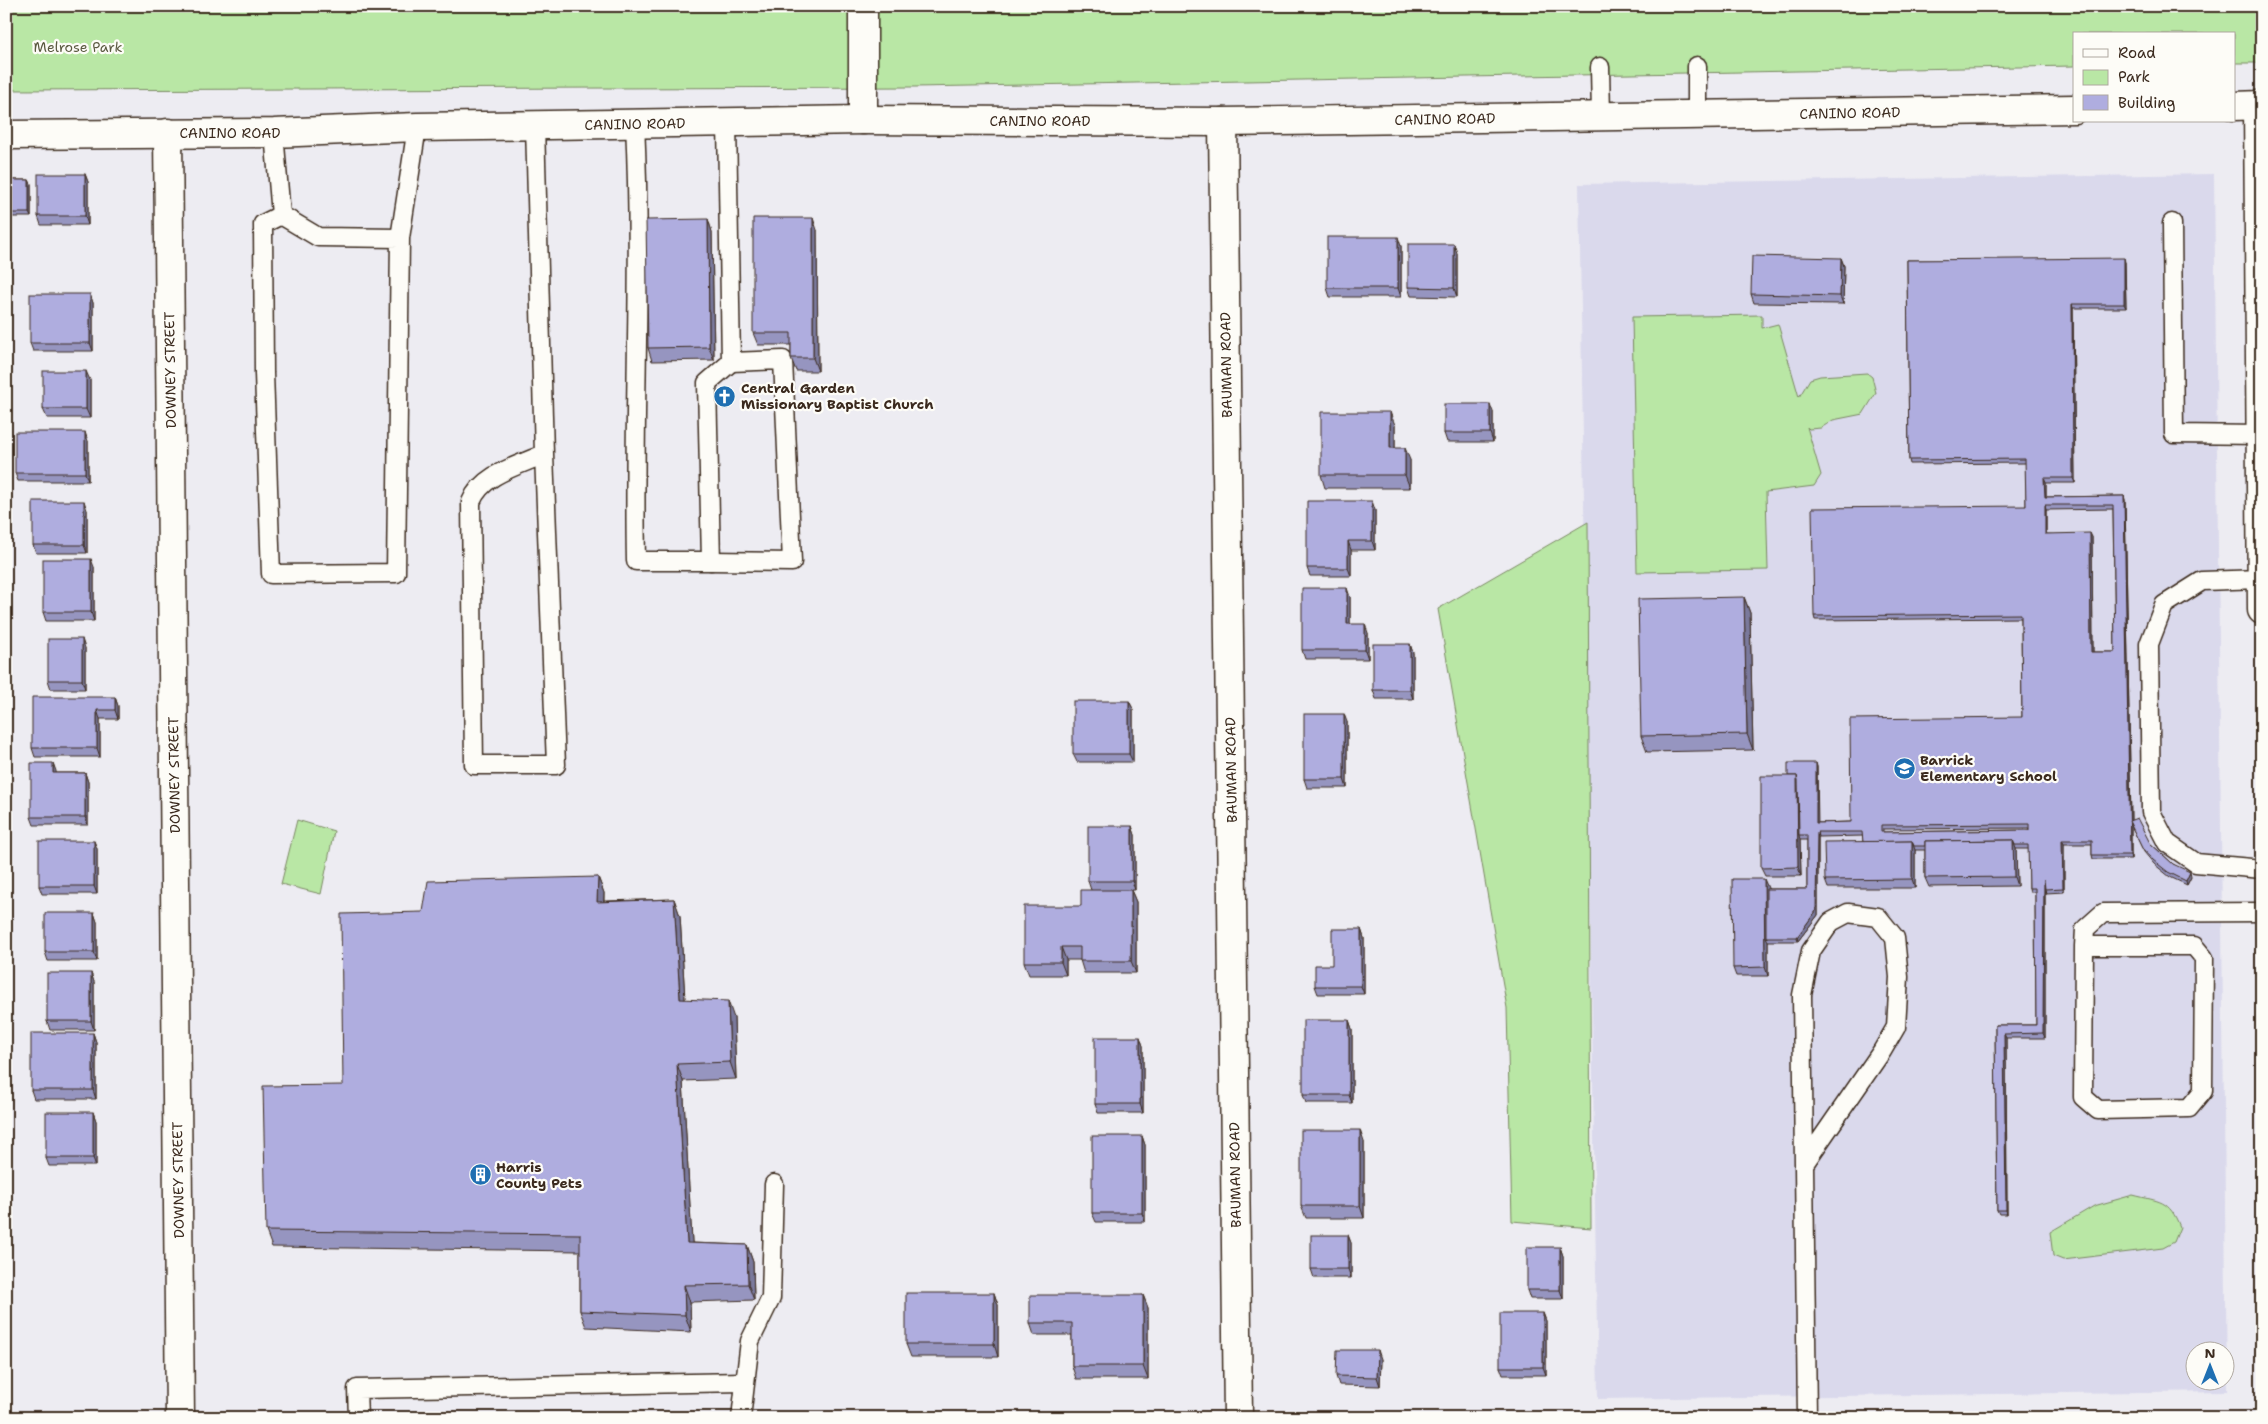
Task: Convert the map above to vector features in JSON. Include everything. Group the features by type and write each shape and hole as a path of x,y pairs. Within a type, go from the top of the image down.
{"street":[{"path":"863,120 864,6"},
{"path":"2251,106 2260,336 2262,610"},
{"name":"CANINO ROAD","path":"6,135 274,133 417,127 863,120 1223,122 2073,109"},
{"name":"BAUMAN ROAD","path":"1223,122 1238,1418"},
{"name":"DOWNEY STREET","path":"168,133 180,1418"}],"lane":[{"path":"1697,66 1697,115"},
{"path":"1600,67 1601,116"},
{"path":"727,122 731,362"},
{"path":"635,124 638,374 635,480 636,561 792,562 783,360 731,362 707,383 711,561"},
{"path":"535,125 544,454 556,765 474,765 471,502 475,491 487,480 544,454"},
{"path":"281,215 263,224 264,373 271,574 396,572 400,238 417,127"},
{"path":"274,133 281,215"},
{"path":"281,215 318,237 400,238"},
{"path":"2172,223 2174,434 2261,435"},
{"path":"2261,579 2202,581 2164,605 2149,644 2150,812 2167,843 2196,863 2262,869"},
{"path":"2084,946 2194,946 2204,958 2203,1091 2189,1108 2098,1110 2083,1097 2084,946 2085,930 2103,913 2262,912"},
{"path":"1804,1164 1882,1051 1896,1027 1899,977 1895,938 1878,917 1848,913 1831,922 1811,951 1802,995 1807,1418"},
{"path":"741,1418 750,1341 771,1298 774,1184"},
{"path":"358,1418 357,1389 744,1382"}],"shaded area":[{"name":"Barrick Elementary School","path":"2214,174 2226,1342 2186,1342 2186,1392 1598,1399 1579,184"}],"green space":[{"name":"Melrose Park","path":"6,6 2262,6 2262,63 2236,63 2236,32 2073,32 2073,66 915,87 6,90"},
{"path":"1762,315 1762,328 1778,324 1799,397 1810,379 1820,376 1867,373 1872,377 1876,393 1863,414 1833,420 1821,428 1809,429 1807,427 1821,475 1814,486 1766,492 1768,570 1637,572 1632,317"},
{"path":"1588,522 1591,1228 1512,1221 1507,1008 1438,609"},
{"path":"297,820 334,831 321,894 281,884"},
{"path":"2133,1195 2162,1203 2172,1211 2180,1227 2174,1242 2163,1248 2063,1260 2053,1256 2050,1232 2094,1206"}],"building":[{"path":"38,174 85,174 85,216 38,216"},
{"path":"6,180 29,180 29,213 6,213"},
{"path":"753,218 813,218 813,358 791,358 791,333 753,333"},
{"path":"708,219 709,347 648,348 646,220"},
{"path":"1327,237 1398,237 1398,288 1327,288"},
{"path":"1408,244 1454,244 1454,288 1408,287"},
{"path":"1752,256 1841,258 1840,296 1751,294"},
{"path":"2124,258 2124,304 2072,304 2073,478 2044,478 2045,497 2124,496 2130,855 2092,855 2092,840 2062,840 2063,888 2045,889 2044,879 2043,1033 2004,1034 2006,1210 1997,1210 1995,1025 2036,1025 2035,888 2029,888 2028,845 2015,845 2013,840 1925,841 1925,846 1914,846 1912,841 1863,842 1862,832 1817,832 1816,911 1797,937 1766,937 1766,889 1807,889 1807,835 1799,835 1798,780 1797,776 1788,776 1788,763 1816,763 1816,823 1851,822 1850,719 2022,717 2021,614 1814,616 1812,508 2026,506 2025,459 1909,460 1907,260","holes":["2045,505 2113,505 2115,652 2091,652 2090,533 2045,534","2029,824 2029,830 1881,832 1881,825"]},
{"path":"30,294 90,294 90,343 30,343"},
{"path":"43,371 86,371 86,409 43,409"},
{"path":"1444,404 1490,404 1490,433 1444,433"},
{"path":"1321,412 1390,412 1390,448 1405,448 1405,475 1321,475"},
{"path":"15,432 85,432 85,473 15,473"},
{"path":"33,501 84,501 84,545 33,545"},
{"path":"1307,501 1372,501 1372,541 1348,541 1348,568 1307,568"},
{"path":"43,559 91,559 91,612 43,612"},
{"path":"1302,588 1347,588 1347,624 1365,624 1365,650 1302,650"},
{"path":"1744,597 1747,734 1641,736 1638,599"},
{"path":"48,639 82,639 82,680 48,680"},
{"path":"1373,644 1410,644 1410,690 1373,690"},
{"path":"32,697 115,697 115,710 97,710 97,748 32,748"},
{"path":"1073,701 1129,701 1129,754 1073,754"},
{"path":"1304,714 1344,714 1344,779 1304,779"},
{"path":"31,763 53,763 53,773 85,773 85,817 31,817"},
{"path":"1761,776 1797,776 1798,867 1761,868"},
{"path":"2137,818 2150,843 2173,864 2190,872 2186,881 2168,872 2142,848 2129,821"},
{"path":"1088,826 1132,826 1132,881 1088,881"},
{"path":"2013,840 2014,877 1925,878 1925,841"},
{"path":"39,841 94,841 94,886 39,886"},
{"path":"1912,841 1912,879 1825,880 1824,842"},
{"name":"Harris County Pets","path":"598,877 597,902 674,899 680,999 728,1001 730,1062 677,1064 687,1243 747,1245 748,1284 684,1285 685,1315 580,1311 580,1234 266,1231 263,1086 343,1085 341,914 423,912 428,881"},
{"path":"1732,879 1764,879 1765,967 1733,968"},
{"path":"1081,890 1131,890 1131,961 1080,961 1080,947 1061,947 1061,962 1024,962 1024,906 1081,906"},
{"path":"45,913 94,913 94,952 45,952"},
{"path":"1332,929 1361,929 1361,986 1315,986 1315,965 1332,965"},
{"path":"47,973 91,973 91,1021 47,1021"},
{"path":"1303,1020 1349,1020 1349,1095 1303,1095"},
{"path":"31,1033 93,1033 93,1090 31,1090"},
{"path":"1095,1037 1140,1037 1140,1104 1095,1104"},
{"path":"46,1112 93,1112 93,1158 46,1158"},
{"path":"1301,1130 1360,1130 1360,1206 1301,1206"},
{"path":"1092,1136 1142,1136 1142,1213 1092,1213"},
{"path":"1311,1235 1348,1235 1348,1269 1311,1269"},
{"path":"1527,1247 1560,1247 1560,1290 1527,1290"},
{"path":"906,1293 994,1293 994,1344 906,1344"},
{"path":"1030,1295 1143,1295 1143,1366 1072,1366 1072,1323 1030,1323"},
{"path":"1500,1313 1543,1313 1543,1367 1500,1367"},
{"path":"1337,1350 1378,1350 1377,1377 1336,1376"}],"place":[{"name":"Central Garden Missionary Baptist Church","path":"725,396"},
{"name":"Barrick Elementary School","path":"1904,768"},
{"name":"Harris County Pets","path":"480,1175"}]}
